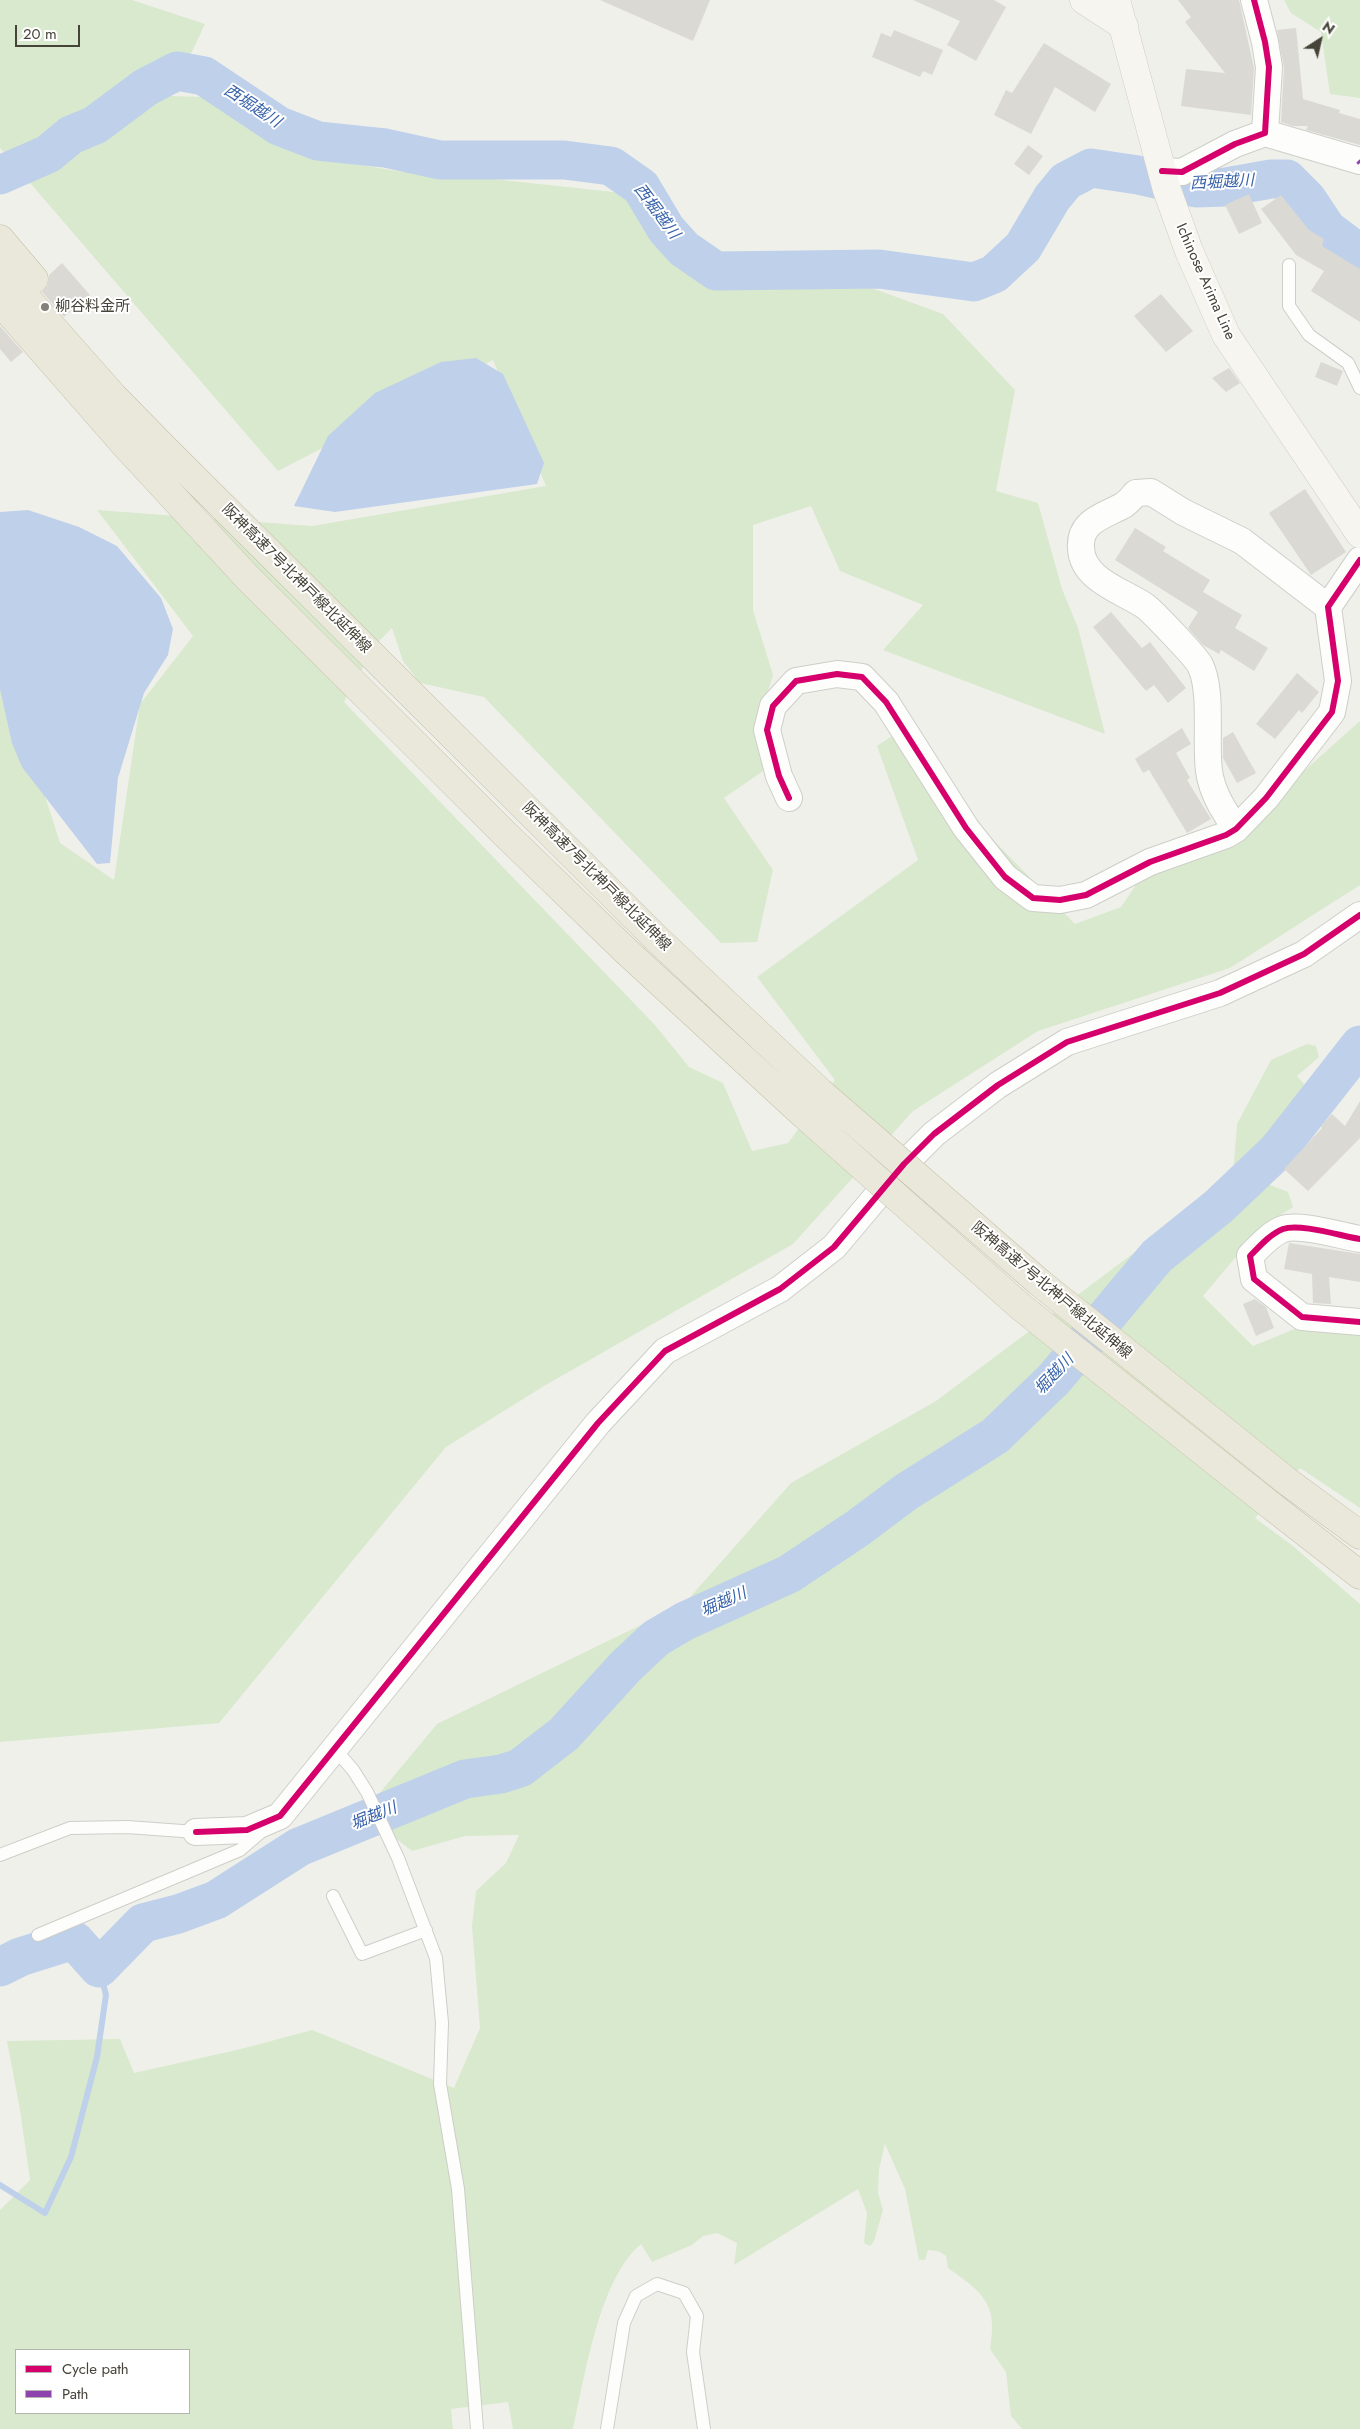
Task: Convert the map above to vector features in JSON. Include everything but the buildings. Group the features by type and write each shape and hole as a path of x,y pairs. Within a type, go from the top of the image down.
{"highway":[{"path":"0,240 168,446"},
{"path":"0,268 114,397 168,446"},
{"path":"0,302 120,449"},
{"path":"0,326 120,449"},
{"name":"阪神高速７号北神戸線北延伸線","path":"168,446 216,500 376,658"},
{"name":"阪神高速7号北神戸線北延伸線","path":"120,449 356,686 626,951 802,1113"},
{"name":"阪神高速7号北神戸線北延伸線","path":"376,658 656,938 820,1092"},
{"name":"阪神高速７号北神戸線北延伸線","path":"820,1092 1040,1283 1288,1482 1360,1535"},
{"name":"阪神高速７号北神戸線北延伸線","path":"802,1113 1020,1307 1360,1575"}],"main road":[{"path":"1084,0 1124,26"},
{"name":"Ichinose Arima Line","path":"1116,0 1165,181 1189,251 1226,335 1360,534"}],"street":[{"path":"1254,0 1266,42 1269,67 1264,133"},
{"path":"1165,181 1235,144 1264,133 1360,161"},
{"path":"1236,829 1216,798 1209,772 1205,682 1200,664 1147,608 1097,578 1084,566 1080,547 1086,527 1102,514 1124,505 1136,493 1151,492 1183,512 1242,541 1328,607"},
{"path":"789,798 779,776 767,730 774,706 796,681 837,674 862,677 886,702 966,828 1005,877 1033,898 1060,900 1086,895 1150,862 1226,835 1236,829 1266,798 1332,712 1338,681 1328,607 1360,560"},
{"path":"196,1832 247,1830 280,1816 598,1423 665,1351 780,1289 834,1247 910,1158 934,1134 998,1085 1067,1042 1220,993 1304,954 1360,915"},
{"path":"1360,1240 1288,1228 1265,1241 1250,1256 1254,1279 1302,1317 1360,1322"}],"lane":[{"path":"1289,265 1289,306 1309,336 1348,363 1360,388"},
{"path":"334,1748 353,1770 368,1792 398,1858 436,1958 442,2023 440,2084 458,2189 477,2429"},
{"path":"38,1934 240,1850 280,1816"},
{"path":"0,1855 70,1828 127,1827 196,1832"},
{"path":"333,1896 362,1954 426,1930"},
{"path":"607,2429 624,2324 636,2296 657,2284 684,2293 697,2316 693,2352 704,2429"}],"green space":[{"path":"0,0 132,0 205,24 171,96 204,97 261,127 343,162 403,172 455,170 493,179 623,193 722,290 847,279 943,314 1015,390 996,491 1038,503 1062,589 1078,628 1105,734 883,650 923,605 840,571 811,506 753,525 753,610 773,675 755,733 766,769 724,798 773,870 757,942 721,943 484,697 420,683 403,661 392,628 375,645 344,702 655,1025 689,1067 723,1083 752,1151 788,1143 835,1080 757,977 918,860 877,746 892,736 1075,924 1121,907 1144,873 1237,843 1304,771 1360,721 1360,885 1230,968 1038,1031 913,1111 793,1244 544,1386 446,1447 219,1723 0,1742 0,655 60,843 114,880 140,704 193,636 97,510 312,526 546,486 493,360 278,471 0,148"},
{"path":"1284,0 1360,0 1360,98 1330,94 1321,32 1291,13"},
{"path":"1307,1044 1316,1046 1319,1057 1297,1076 1313,1094 1260,1181 1288,1192 1293,1207 1260,1228 1203,1296 1253,1346 1302,1326 1360,1333 1360,1508 1300,1468 1255,1518 1293,1546 1360,1604 1360,2429 1022,2429 1011,2416 1006,2372 990,2349 992,2320 985,2301 979,2292 948,2268 946,2256 938,2251 928,2250 925,2260 919,2260 905,2189 885,2144 879,2169 878,2193 883,2210 874,2241 870,2246 864,2243 867,2213 858,2189 734,2265 737,2243 717,2233 703,2236 692,2245 652,2262 641,2244 627,2260 614,2280 604,2304 589,2356 573,2429 513,2429 508,2402 451,2409 453,2429 0,2429 0,2210 30,2180 20,2110 7,2041 120,2039 134,2073 241,2049 312,2030 454,2088 480,2028 472,1926 476,1891 506,1863 519,1835 465,1836 412,1851 363,1813 437,1724 684,1604 791,1483 936,1401 1175,1222 1233,1173 1237,1124 1271,1060"}],"water":[{"path":"476,358 503,374 544,463 537,484 335,512 294,506 328,436 375,393 441,362"},
{"path":"28,510 79,527 117,546 161,598 173,629 168,655 144,693 118,778 110,863 97,864 22,767 12,743 0,689 0,512"}],"waterway":[{"name":"西堀越川","path":"0,175 48,154 71,135 95,125 146,87 177,71 204,76 279,126 318,141 385,148 440,160 564,160 611,166 641,187 666,229 684,249 716,271 879,269 974,282 994,274 1023,247 1052,198 1066,181 1091,168 1138,175 1196,188 1226,187 1271,179 1287,179 1307,199 1327,229 1360,254"},
{"name":"堀越川","path":"0,1967 20,1957 74,1940 99,1968 143,1923 178,1914 216,1900 299,1847 465,1779 501,1774 520,1768 564,1734 626,1666 656,1638 685,1621 789,1574 858,1528 906,1492 995,1436 1054,1379 1157,1256 1218,1207 1277,1151 1360,1045"},
{"path":"0,2185 45,2213 71,2157 97,2057 106,1995 99,1968"}],"cycle path":[{"path":"1162,171 1182,172 1235,144 1265,133 1269,67 1265,42 1254,0"},
{"path":"789,798 779,776 767,730 773,706 796,681 837,674 862,677 886,702 966,828 1005,877 1033,898 1060,900 1086,895 1150,862 1226,835 1236,829 1266,798 1332,712 1338,681 1328,607 1360,560"},
{"path":"196,1832 247,1830 280,1816 598,1423 665,1351 780,1289 834,1247 904,1164 934,1134 998,1085 1067,1042 1220,993 1304,954 1360,915"},
{"path":"1360,1239 1310,1229 1283,1229 1265,1241 1250,1256 1254,1279 1302,1317 1360,1322"}],"place":[{"name":"柳谷料金所","path":"45,307"}]}
